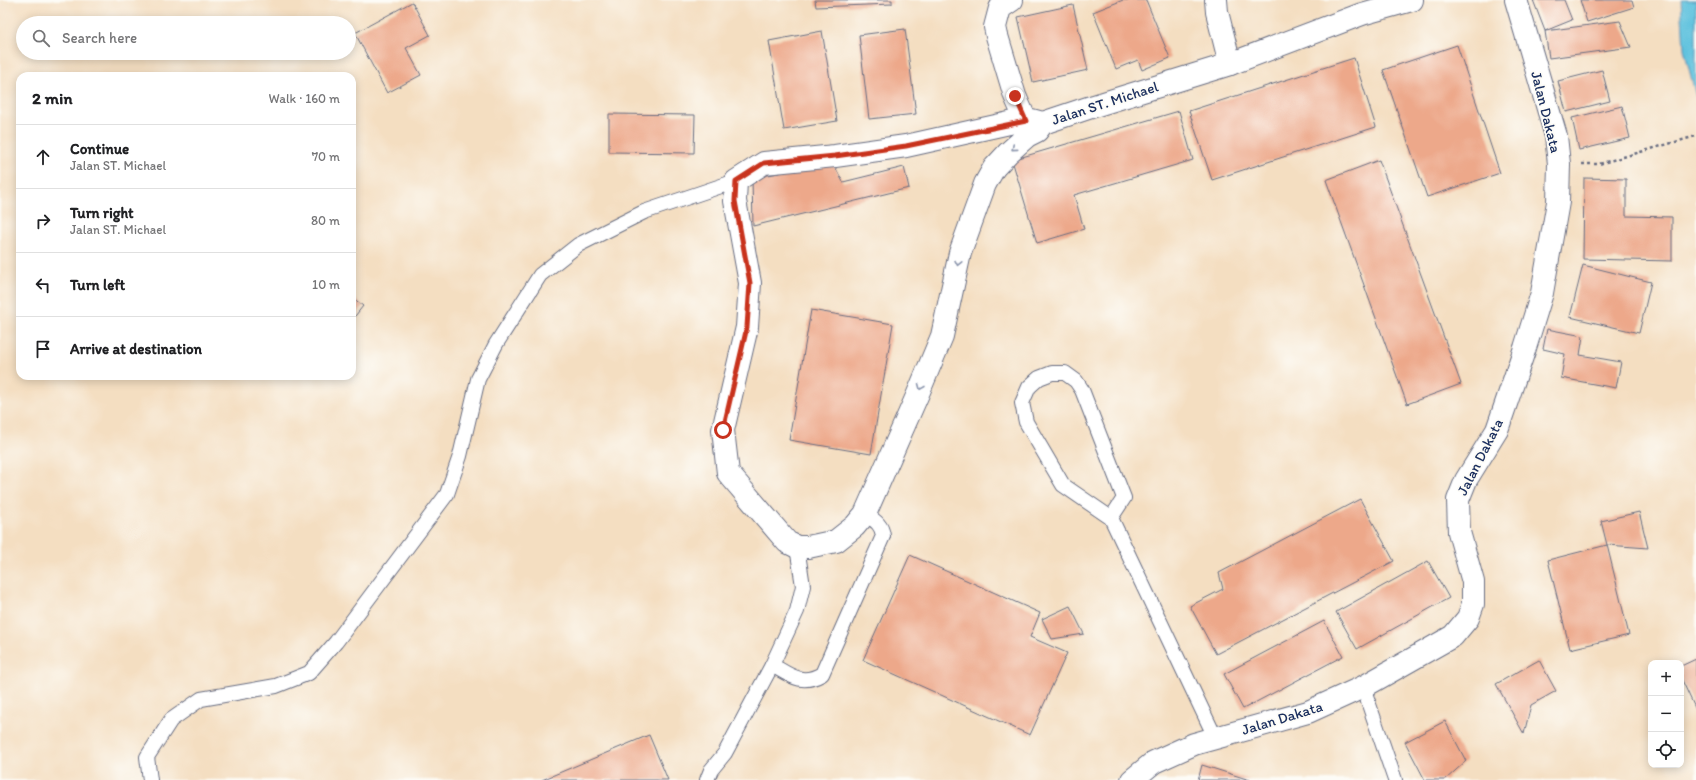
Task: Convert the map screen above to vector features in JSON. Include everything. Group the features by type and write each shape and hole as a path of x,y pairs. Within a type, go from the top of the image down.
{"street":[{"path":"736,181 735,201 750,283 747,327 723,430 728,473 787,542 797,547 808,547 836,541 855,526 865,514 917,396 942,336 960,253 985,184 994,168 1008,153 1027,136 1037,131 1035,122 1015,96 995,27 1000,8 1012,0"},
{"path":"1216,0 1217,12 1230,64"},
{"name":"Jalan ST. Michael","path":"736,181 764,163 835,156 906,146 1035,122 1094,106 1230,64 1362,14 1412,0"},
{"name":"Jalan Dakata","path":"1132,780 1154,762 1194,744 1308,712 1363,687 1453,636 1468,618 1473,604 1472,582 1459,532 1458,500 1466,480 1497,430 1525,348 1542,293 1558,202 1559,164 1556,136 1516,0"}],"lane":[{"path":"150,780 147,757 171,720 201,699 276,686 309,673 336,642 446,494 460,456 478,378 496,344 540,275 578,244 644,212 736,181"},
{"path":"1111,518 1124,498 1082,390 1076,381 1065,373 1052,373 1039,378 1029,386 1022,403 1026,422 1063,485 1111,518 1215,737"},
{"path":"772,665 795,678 802,680 813,679 822,674 883,536 883,530 878,523 865,514"},
{"path":"707,780 711,770 725,754 772,665 797,611 803,586 797,547"},
{"path":"1363,687 1395,780"}],"path":[{"path":"1599,164 1696,136"}],"water":[{"path":"1681,0 1696,0 1696,97 1684,49"}],"building":[{"path":"815,0 892,0 892,4 816,7"},
{"path":"1123,0 1146,0 1170,58 1142,70 1138,60 1116,69 1093,12"},
{"path":"1533,0 1564,0 1572,20 1545,31"},
{"path":"1580,0 1632,0 1634,7 1587,22"},
{"path":"412,2 430,35 406,48 421,75 387,93 356,32"},
{"path":"1073,5 1088,70 1033,82 1018,17"},
{"path":"1620,21 1631,47 1549,58 1545,31"},
{"path":"905,29 916,114 869,119 859,35"},
{"path":"822,31 837,121 784,130 769,41"},
{"path":"1457,45 1500,173 1427,197 1383,70"},
{"path":"1354,58 1376,127 1212,180 1189,111"},
{"path":"1602,70 1610,101 1566,112 1558,81"},
{"path":"1622,106 1630,138 1579,150 1572,118"},
{"path":"1179,111 1193,160 1074,195 1084,229 1037,243 1012,160"},
{"path":"609,114 695,115 694,153 609,152"},
{"path":"1379,160 1461,384 1407,404 1326,180"},
{"path":"833,163 843,182 904,167 909,188 753,226 752,178"},
{"path":"1584,178 1626,179 1626,216 1672,217 1672,261 1583,259"},
{"path":"1583,265 1651,282 1639,333 1570,317"},
{"path":"356,300 363,306 356,315"},
{"path":"811,310 893,324 871,454 789,440"},
{"path":"1547,329 1583,336 1580,355 1621,362 1616,388 1561,378 1565,354 1543,349"},
{"path":"1360,499 1394,561 1216,654 1190,606 1223,589 1219,573"},
{"path":"1639,512 1648,548 1607,545 1601,521"},
{"path":"1607,545 1629,635 1570,649 1548,560"},
{"path":"910,555 1040,613 1030,637 1067,653 1030,735 863,660"},
{"path":"1428,561 1449,598 1357,649 1336,612"},
{"path":"1070,606 1084,634 1052,639 1042,619"},
{"path":"1324,621 1343,656 1243,709 1224,674"},
{"path":"1696,659 1696,710 1684,684 1684,665"},
{"path":"1539,660 1556,691 1531,705 1524,734 1496,684"},
{"path":"1445,721 1466,761 1445,780 1425,780 1405,742"},
{"path":"649,735 668,780 542,780"},
{"path":"1202,765 1250,780 1198,780"}],"route":[{"path":"723,430 747,327 750,283 735,201 736,181 764,163 835,156 906,146 1014,122 1026,121 1015,96"}]}
